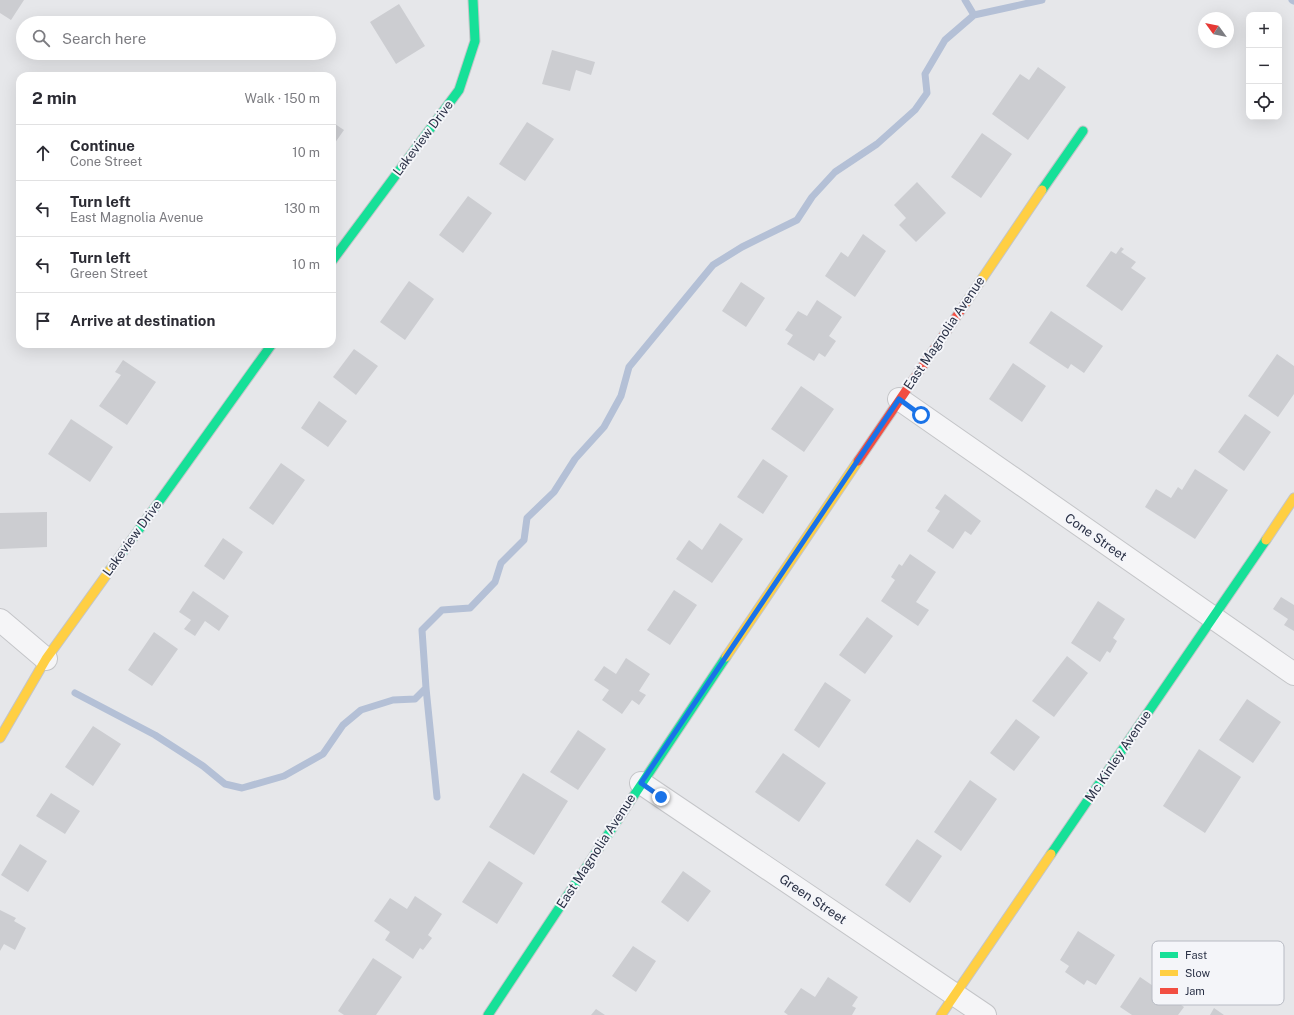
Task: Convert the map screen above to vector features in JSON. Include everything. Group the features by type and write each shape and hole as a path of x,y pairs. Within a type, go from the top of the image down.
{"street":[{"name":"Lakeview Drive","path":"336,256 459,90 475,41 473,0"},
{"name":"East Magnolia Avenue","path":"488,1015 641,783 899,399 1083,131"},
{"name":"Lakeview Drive","path":"0,738 46,659 269,348"},
{"name":"Cone Street","path":"899,399 1294,674"},
{"name":"Mc Kinley Avenue","path":"941,1015 1294,498"},
{"path":"0,620 46,659"},
{"name":"Green Street","path":"641,783 985,1015"}],"building":[{"path":"0,0 24,0 11,20 0,13"},
{"path":"399,4 425,46 396,64 370,22"},
{"path":"552,50 595,62 591,75 576,70 570,91 542,84"},
{"path":"1038,67 1066,87 1028,140 992,114 1020,74 1029,80"},
{"path":"527,122 554,139 525,181 499,164"},
{"path":"336,125 344,130 336,141"},
{"path":"982,133 1012,154 981,198 951,177"},
{"path":"917,182 946,213 916,242 899,225 906,218 894,205"},
{"path":"468,196 492,213 463,253 439,235"},
{"path":"863,234 886,251 855,297 825,276 841,252 848,257"},
{"path":"1121,247 1124,249 1121,252 1136,262 1131,268 1146,278 1122,311 1086,286 1111,251 1116,254"},
{"path":"409,281 434,299 405,340 380,322"},
{"path":"741,282 765,298 746,327 722,311"},
{"path":"817,300 842,317 829,336 836,341 825,357 819,353 814,361 787,344 793,335 785,330 798,311 807,316"},
{"path":"1051,311 1103,346 1084,373 1071,364 1068,369 1029,343"},
{"path":"354,349 378,366 356,395 333,377"},
{"path":"1277,354 1294,366 1294,394 1278,417 1248,396"},
{"path":"123,360 156,382 127,425 99,406 121,375 115,372"},
{"path":"1013,363 1046,386 1022,422 989,399"},
{"path":"801,386 834,409 804,452 771,429"},
{"path":"319,401 347,421 328,447 301,428"},
{"path":"1245,414 1271,432 1244,471 1218,452"},
{"path":"71,419 113,447 90,482 48,454"},
{"path":"763,459 788,476 763,514 737,497"},
{"path":"281,463 305,480 273,525 249,508"},
{"path":"1195,469 1228,490 1195,539 1145,507 1156,489 1171,498 1178,487 1182,490"},
{"path":"945,494 981,521 971,535 965,531 953,549 927,531 940,511 935,508"},
{"path":"47,512 47,547 0,549 0,513"},
{"path":"720,523 743,539 712,583 676,559 689,540 702,550"},
{"path":"223,538 243,552 224,580 204,566"},
{"path":"910,554 936,572 916,602 929,610 918,626 881,601 895,580 891,577 899,564 902,566"},
{"path":"674,590 697,605 670,645 647,630"},
{"path":"193,591 229,616 219,631 205,621 195,636 184,629 191,620 179,612"},
{"path":"1281,597 1294,605 1294,631 1284,625 1288,619 1273,609"},
{"path":"1098,601 1125,619 1113,638 1117,641 1110,653 1107,651 1100,662 1071,643"},
{"path":"867,617 893,636 865,674 839,655"},
{"path":"154,632 178,649 152,686 128,670"},
{"path":"1067,656 1088,673 1054,717 1032,701"},
{"path":"626,658 650,674 639,691 646,695 639,705 632,700 622,714 602,700 609,690 594,680 604,666 616,674"},
{"path":"825,682 851,700 819,748 794,730"},
{"path":"1247,699 1281,722 1253,763 1219,740"},
{"path":"1016,719 1040,737 1014,771 990,753"},
{"path":"93,726 121,744 93,786 65,767"},
{"path":"578,730 606,749 578,790 550,772"},
{"path":"1199,749 1241,777 1205,833 1163,806"},
{"path":"783,753 826,783 799,822 755,792"},
{"path":"523,773 568,801 534,855 489,827"},
{"path":"970,780 997,799 961,851 934,832"},
{"path":"51,793 80,811 65,834 36,816"},
{"path":"917,839 942,856 910,903 885,885"},
{"path":"20,844 47,861 28,892 1,875"},
{"path":"489,861 523,883 497,924 462,902"},
{"path":"683,871 711,891 688,922 661,902"},
{"path":"415,896 442,914 428,935 432,938 423,950 420,948 413,959 385,940 390,932 374,921 390,898 407,909"},
{"path":"0,910 16,918 14,921 26,928 15,950 4,944 0,951"},
{"path":"1078,931 1115,955 1096,985 1087,980 1084,985 1065,972 1069,966 1060,960"},
{"path":"633,946 656,961 636,992 612,976"},
{"path":"373,958 402,977 376,1015 344,1015 338,1011"},
{"path":"828,977 858,997 852,1006 856,1008 852,1015 788,1015 784,1012 801,988 815,997"},
{"path":"1140,977 1152,985 1152,1005 1181,1005 1184,1007 1178,1015 1132,1015 1120,1007"},
{"path":"1214,1008 1224,1015 1210,1015"},
{"path":"596,1009 605,1015 591,1015"}],"waterway":[{"path":"965,0 974,15"},
{"path":"75,693 155,735 203,766 225,784 242,788 284,776 323,754 343,725 361,710 393,700 415,699 426,688 422,630 442,610 470,608 495,582 501,563 524,540 527,518 554,492 575,459 604,427 621,396 629,367 713,265 742,247 797,220 812,197 835,172 877,144 915,110 927,93 925,74 945,40 974,15 1042,0"},
{"path":"426,688 437,797"}],"traffic: fast":[{"path":"336,256 459,90 475,41 473,0"},
{"path":"1042,190 1083,131"},
{"path":"110,570 269,348"},
{"path":"1051,854 1266,540"},
{"path":"488,1015 726,657"}],"traffic: slow":[{"path":"965,304 1042,190"},
{"path":"726,657 858,461"},
{"path":"1266,540 1294,498"},
{"path":"0,738 46,659 110,570"},
{"path":"941,1015 1051,854"}],"traffic: jam":[{"path":"858,461 965,304"}],"route":[{"path":"661,797 641,783 899,399 921,415"}]}
